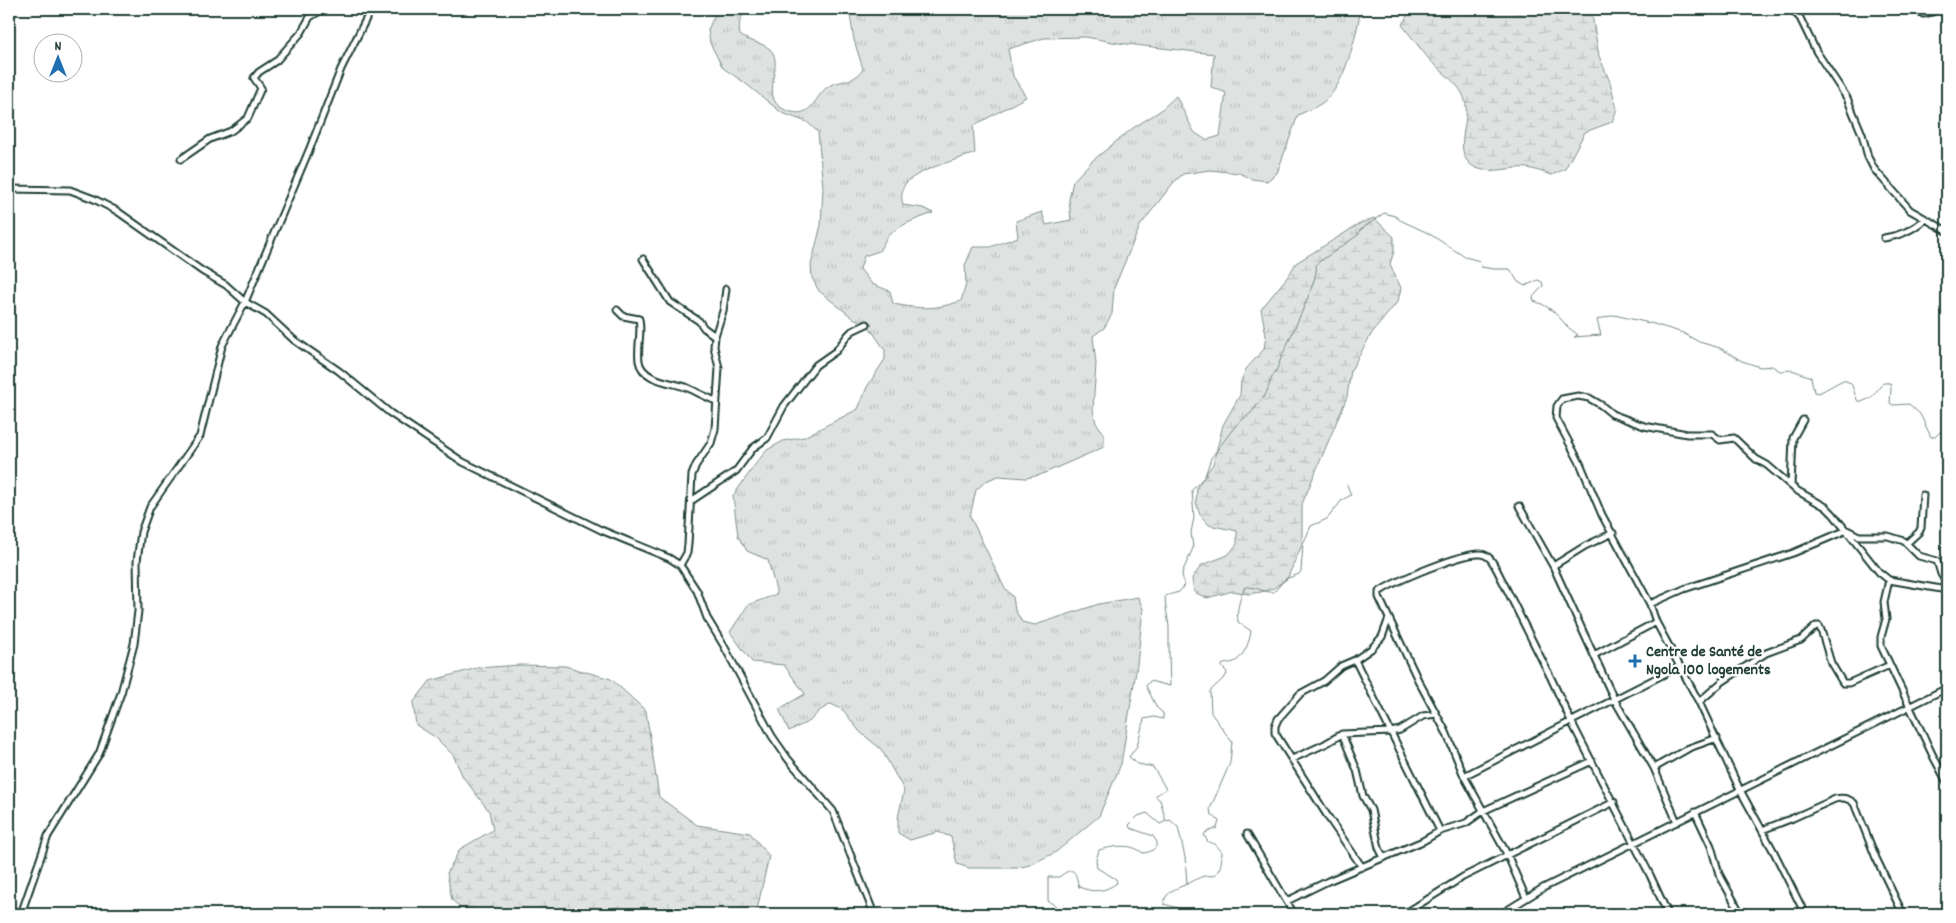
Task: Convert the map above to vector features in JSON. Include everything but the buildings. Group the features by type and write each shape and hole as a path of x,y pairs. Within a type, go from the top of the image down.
{"street":[{"path":"181,159 210,139 231,131 248,118 261,88 254,78 259,72 276,61 300,33 310,17 323,9"},
{"path":"21,914 48,836 99,754 122,693 134,644 138,611 137,561 141,532 150,507 200,436 222,346 246,302 341,69 370,9"},
{"path":"1791,9 1800,18 1816,51 1847,98 1862,134 1870,163 1910,210 1947,231"},
{"path":"1915,9 1923,14 1932,12 1935,9"},
{"path":"9,189 70,190 94,199 117,211 202,271 226,285 246,302 266,314 294,340 339,372 390,413 463,462 601,530 669,558 680,565 697,592 707,618 772,736 788,759 833,811 874,914"},
{"path":"1884,238 1900,235 1925,220"},
{"path":"642,259 670,302 699,321 704,328 715,336"},
{"path":"680,565 687,553 692,475 703,452 711,443 715,429 719,368 714,347 715,336 723,311 726,289"},
{"path":"617,310 623,316 639,319 641,327 638,338 639,362 643,370 652,377 687,388 716,401"},
{"path":"690,501 736,471 753,448 768,438 784,406 816,364 836,351 848,334 867,324"},
{"path":"1804,914 1740,790 1699,702 1656,622 1650,604 1602,515 1580,463 1556,418 1557,406 1562,399 1578,396 1589,398 1612,414 1644,426 1687,434 1712,434 1720,440 1734,438 1756,459 1767,465 1791,486 1826,507 1847,530 1879,572 1889,580 1947,590"},
{"path":"1791,486 1793,438 1804,420"},
{"path":"1907,544 1919,532 1923,495"},
{"path":"1519,506 1552,566 1614,699 1654,768 1677,822"},
{"path":"1650,604 1684,589 1793,553 1847,530 1867,537 1888,536 1904,541 1919,556 1937,561 1941,574 1947,584"},
{"path":"1552,566 1585,546 1613,533"},
{"path":"1526,898 1507,854 1464,776 1446,732 1379,597 1379,592 1387,587 1469,555 1482,554 1490,558 1552,678 1571,721 1614,802 1668,914"},
{"path":"1889,580 1884,602 1886,619 1881,637 1882,646 1947,782"},
{"path":"1362,867 1275,732 1274,726 1300,694 1324,681 1341,666 1355,660 1371,649 1382,637 1388,618"},
{"path":"1594,655 1656,622"},
{"path":"1699,702 1722,682 1766,652 1801,640 1816,626 1819,626 1821,630 1831,663 1843,683 1849,683 1890,665"},
{"path":"1355,660 1440,832"},
{"path":"1464,776 1680,666"},
{"path":"1501,914 1526,898 1695,812 1947,688"},
{"path":"1292,759 1342,734 1391,732 1400,730 1423,716 1436,714"},
{"path":"1342,734 1356,770 1363,796 1371,810 1384,858"},
{"path":"1654,768 1689,748 1717,738"},
{"path":"1287,901 1328,881 1423,842 1440,832 1466,822 1483,811 1592,761"},
{"path":"1762,830 1835,799 1842,797 1849,799 1854,803 1876,858 1903,914"},
{"path":"1404,914 1463,877 1614,802"},
{"path":"1695,812 1711,846 1719,874 1741,914"},
{"path":"1247,834 1294,914"}],"green space":[{"path":"711,9 816,9 799,14 780,16 768,15 755,10 749,11 743,15 739,27 740,35 767,47 773,53 775,68 772,93 774,100 779,106 795,113 806,111 810,108 828,86 850,80 863,69 854,40 849,9 1361,9 1348,60 1337,86 1322,103 1298,115 1277,173 1267,181 1252,179 1239,173 1210,170 1183,174 1173,183 1140,226 1114,288 1112,314 1104,328 1093,336 1096,364 1093,410 1096,423 1104,433 1104,447 1040,475 1026,478 998,476 986,481 976,490 970,516 1004,587 1013,597 1015,610 1022,622 1035,625 1099,604 1138,597 1143,609 1137,665 1121,764 1099,816 1056,852 1030,865 1017,868 969,868 957,864 951,837 938,832 910,840 898,833 898,818 904,790 881,749 860,732 843,710 831,704 819,711 810,721 789,731 779,709 805,694 784,665 752,662 730,632 748,605 777,594 768,560 747,551 738,536 733,496 767,450 783,441 804,437 858,409 867,387 885,359 885,350 867,324 853,318 819,291 812,278 811,265 821,225 823,188 818,132 807,122 782,113 723,68 710,43 708,30 714,16","holes":["1086,37 1118,43 1214,54 1211,87 1226,93 1220,136 1206,140 1194,132 1176,96 1160,111 1133,128 1092,161 1073,181 1069,199 1071,220 1046,225 1042,212 1016,221 1018,237 990,247 973,247 965,265 966,284 961,301 927,308 893,304 890,291 872,284 860,269 864,256 879,251 889,234 907,223 933,213 923,208 903,205 902,194 906,183 929,169 975,153 973,126 1026,97 1013,76 1008,49 1044,38"]},
{"path":"1411,9 1591,9 1599,56 1610,82 1617,109 1612,122 1585,132 1565,169 1552,175 1527,168 1483,170 1476,168 1465,158 1463,150 1466,109 1463,95 1455,83 1428,58 1402,25"},
{"path":"1374,218 1394,237 1394,251 1390,264 1401,288 1398,301 1372,333 1351,370 1347,397 1302,504 1302,545 1287,579 1274,588 1248,594 1233,591 1207,598 1194,592 1192,578 1202,565 1228,555 1237,544 1237,531 1209,525 1200,515 1196,502 1197,487 1213,464 1223,425 1240,395 1241,381 1246,369 1264,349 1266,335 1261,309 1289,275 1296,263 1361,223"},
{"path":"520,665 565,666 611,679 646,711 659,797 697,825 750,833 769,856 756,914 467,914 452,900 447,873 460,849 493,830 489,811 463,777 453,755 435,737 416,725 413,703 430,681 477,668"}],"waterway":[{"path":"1078,914 1077,910 1061,909 1048,901 1048,877 1059,877 1072,871 1076,875 1079,887 1094,891 1108,888 1117,883 1116,879 1097,868 1096,860 1099,850 1122,846 1133,848 1143,853 1151,851 1156,847 1157,842 1153,836 1130,828 1129,825 1138,816 1147,813 1160,824 1166,821 1160,800 1155,796 1166,789 1153,767 1138,764 1129,757 1137,746 1144,719 1154,717 1163,719 1163,713 1157,708 1146,686 1150,681 1170,686 1169,627 1165,596 1179,592 1184,586 1182,573 1193,548 1191,532 1194,518 1192,490 1205,476 1211,458 1236,425 1251,413 1266,394 1313,284 1316,264 1358,235 1359,231 1384,213 1395,216 1428,233 1465,257 1480,261 1481,267 1510,269 1518,282 1525,286 1538,280 1542,282 1543,286 1533,297 1534,301 1555,313 1578,335 1574,337 1601,335 1597,320 1614,315 1654,324 1683,333 1699,342 1720,348 1742,361 1760,367 1772,366 1780,371 1792,370 1811,377 1814,392 1819,393 1843,380 1851,383 1857,400 1861,402 1871,398 1883,383 1890,383 1890,403 1893,405 1909,404 1920,414 1931,437 1935,437 1947,425"},
{"path":"1187,914 1185,910 1164,904 1166,896 1172,891 1199,878 1213,876 1220,868 1221,863 1222,852 1215,844 1208,842 1204,835 1217,828 1219,821 1211,814 1210,809 1230,763 1232,742 1211,713 1210,691 1226,676 1227,672 1222,665 1237,660 1245,651 1248,643 1251,631 1238,622 1238,609 1242,595 1245,587 1274,592 1285,579 1299,574 1301,571 1303,544 1311,526 1327,519 1342,500 1351,495 1347,485"},
{"path":"1166,821 1170,820 1178,827 1185,857 1187,884"}],"place":[{"name":"Centre de Santé de Ngola 100 logements","path":"1635,661"}]}
